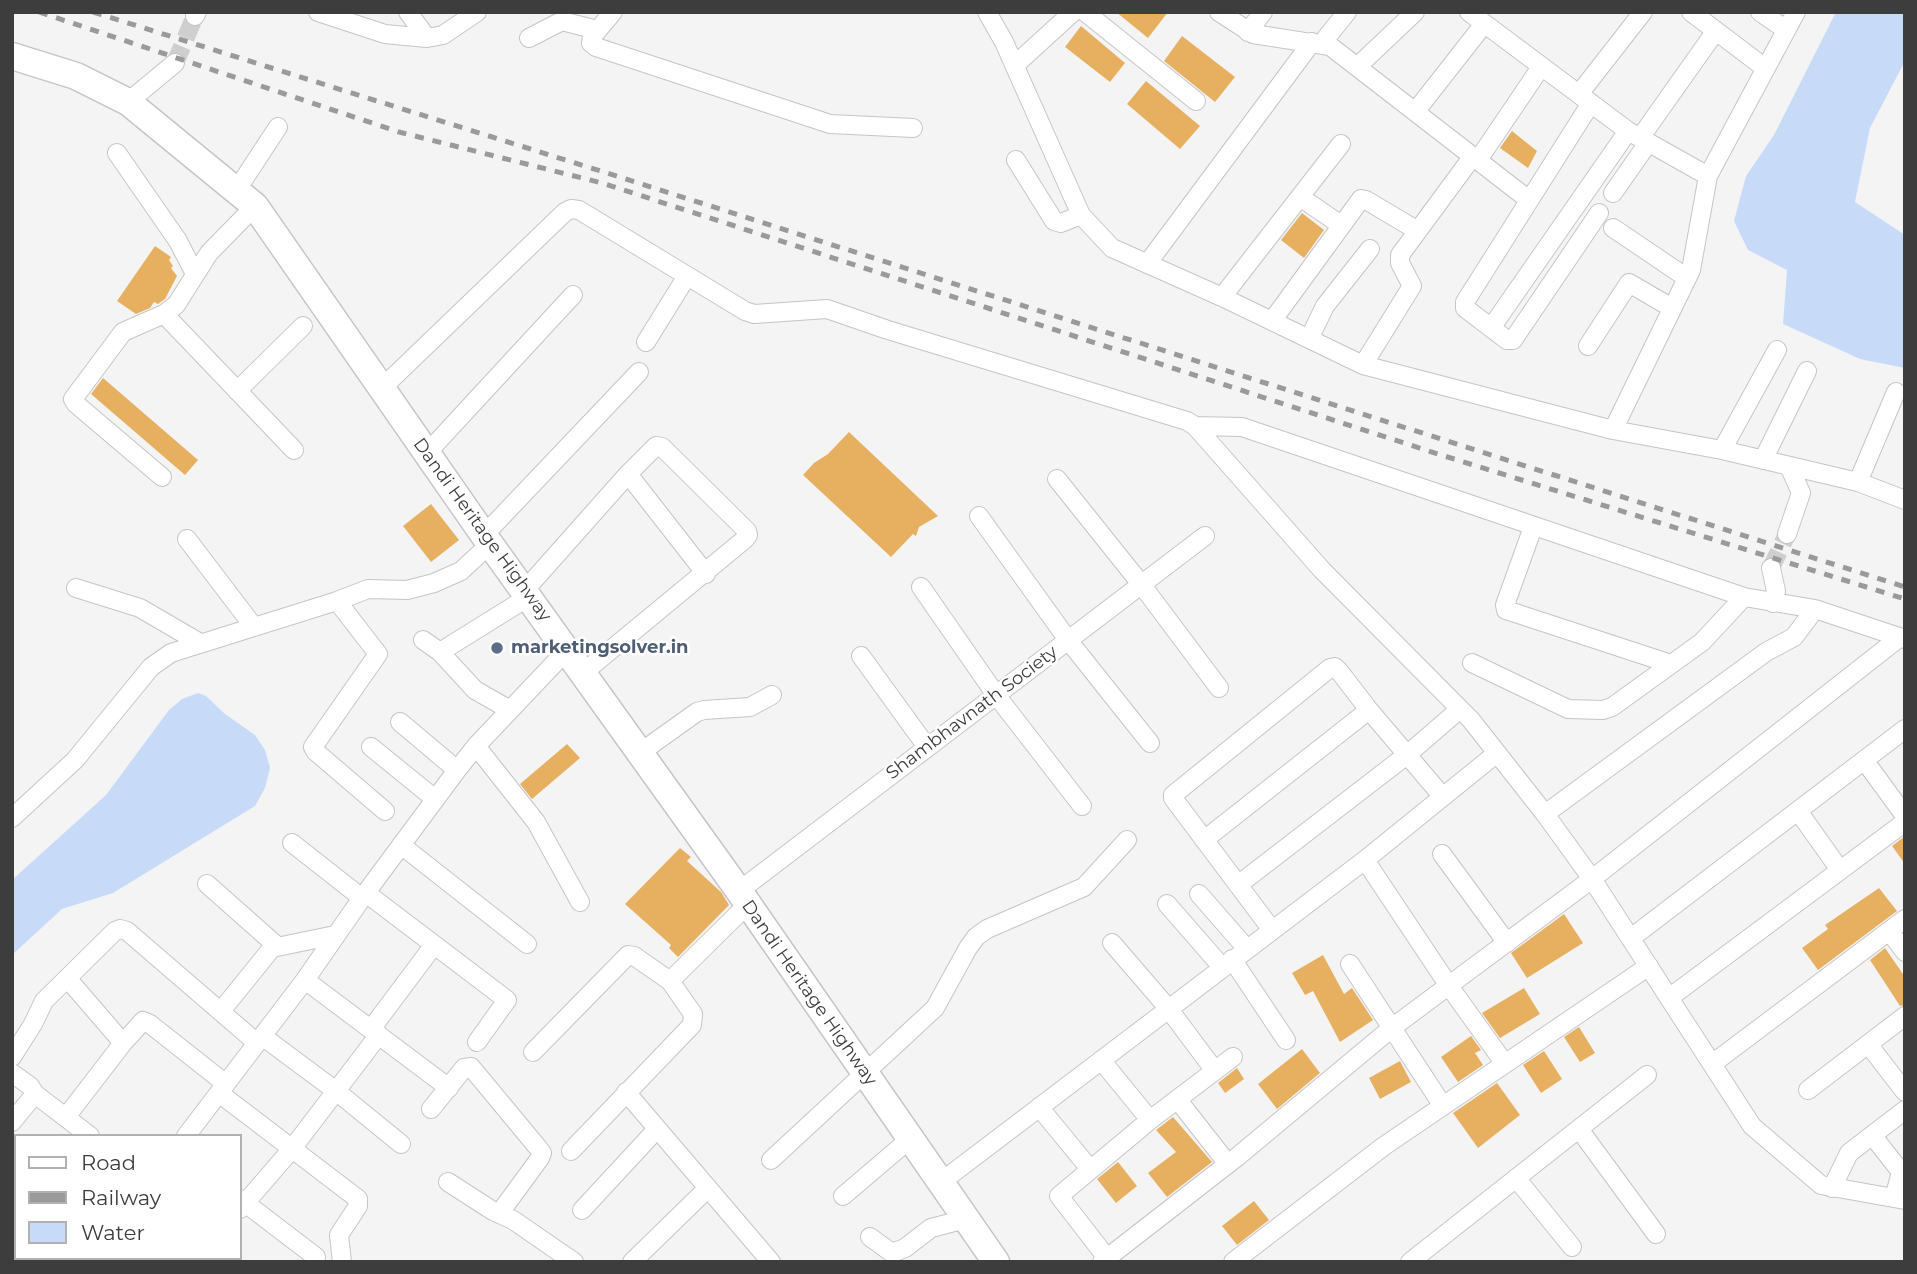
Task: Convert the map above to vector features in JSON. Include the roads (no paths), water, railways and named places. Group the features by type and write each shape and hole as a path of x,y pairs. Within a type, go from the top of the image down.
{"highway":[{"name":"Dandi Heritage Highway","path":"12,55 76,76 128,102 245,199 641,752 996,1262"}],"street":[{"path":"318,12 385,34 427,38 443,35 477,12"},
{"path":"408,12 427,38"},
{"path":"613,12 592,37 592,43 596,47 830,124 914,128"},
{"path":"987,12 1015,65 1081,215 1112,248 1363,365 1613,430 1722,450 1858,482 1905,500"},
{"path":"1015,65 1073,12"},
{"path":"1085,12 1195,101"},
{"path":"1219,12 1248,32 1317,43 1335,50 1529,200"},
{"path":"1248,32 1263,12"},
{"path":"1147,264 1317,43 1347,12"},
{"path":"1358,66 1415,12"},
{"path":"1469,12 1639,137 1708,176"},
{"path":"1600,213 1513,340 1507,340 1465,308 1465,302 1529,200 1585,99 1643,12"},
{"path":"1691,12 1765,68"},
{"path":"1760,12 1784,29"},
{"path":"1613,430 1693,263 1708,176 1784,29 1796,12"},
{"path":"528,38 562,21 597,30"},
{"path":"1415,112 1484,24"},
{"path":"1491,328 1639,137 1715,32"},
{"path":"128,102 175,63"},
{"path":"1363,365 1412,286 1398,259 1541,67"},
{"path":"162,477 73,399 123,332 164,314 176,305 245,199 278,127"},
{"path":"1613,193 1639,137"},
{"path":"1222,297 1341,144"},
{"path":"117,153 178,241 195,274"},
{"path":"1016,160 1054,221 1061,223 1081,215"},
{"path":"1300,197 1341,225"},
{"path":"1272,321 1358,202 1366,200 1418,232"},
{"path":"382,388 571,209 579,210 754,314 827,309 888,330 1178,417 1195,426 1314,561 1460,709 1497,753 1592,880 1752,1126 1821,1185 1899,1199 1901,1172 1872,1135"},
{"path":"1613,228 1687,278"},
{"path":"1309,340 1325,306 1370,249"},
{"path":"646,342 687,276"},
{"path":"1588,346 1629,284 1672,308"},
{"path":"427,453 573,295"},
{"path":"164,314 295,450"},
{"path":"237,391 303,326"},
{"path":"1722,450 1777,350"},
{"path":"1763,460 1807,370"},
{"path":"12,818 75,760 151,667 171,653 368,589 407,590 434,583 461,571 639,372"},
{"path":"1858,482 1896,392"},
{"path":"1195,426 1242,427 1744,597 1815,609 1902,639"},
{"path":"440,652 527,593 650,450 656,446 662,447 748,535 706,573 584,672"},
{"path":"1787,534 1801,493 1789,466"},
{"path":"628,474 706,573"},
{"path":"1057,479 1219,688"},
{"path":"979,516 1068,640 1150,743"},
{"path":"1533,527 1505,605 1506,610 1671,664"},
{"name":"Shambhavnath Society","path":"670,981 743,897 927,747 1205,536"},
{"path":"187,539 254,627"},
{"path":"1771,568 1776,591 1773,603"},
{"path":"921,587 996,695 1082,806"},
{"path":"76,588 140,608 200,643"},
{"path":"1472,663 1575,711 1604,710 1702,642 1744,597"},
{"path":"337,601 378,654 313,747 385,811"},
{"path":"1545,814 1766,652 1794,637 1815,609"},
{"path":"1233,1057 1150,1120 1059,1196 1110,1259 1393,1027 1592,880 1902,639"},
{"path":"423,640 440,652 475,690 510,710"},
{"path":"188,1134 305,980 457,769 568,649"},
{"path":"861,656 927,747"},
{"path":"1272,930 1173,798 1174,792 1330,668 1335,667 1339,671 1443,797"},
{"path":"641,752 697,712 750,707 772,695"},
{"path":"1238,885 1408,754 1460,709"},
{"path":"1204,840 1369,710"},
{"path":"400,722 457,769"},
{"path":"1631,938 1905,729"},
{"path":"476,746 536,822 580,902"},
{"path":"371,747 435,799"},
{"path":"942,1182 1365,860 1497,753"},
{"path":"1864,760 1905,816"},
{"path":"1798,811 1840,870"},
{"path":"1669,998 1905,822"},
{"path":"771,1160 935,1008 976,937 987,929 1084,887 1128,840"},
{"path":"292,843 507,1000 477,1042"},
{"path":"401,845 527,944"},
{"path":"1442,854 1507,943"},
{"path":"1365,860 1505,1064"},
{"path":"207,884 276,946"},
{"path":"1199,894 1234,958 1286,1040"},
{"path":"1167,904 1234,958"},
{"path":"1712,1064 1905,919"},
{"path":"12,1057 31,1028 44,1000 120,929 127,931 220,1011 336,1091 401,1144"},
{"path":"1889,931 1905,952"},
{"path":"220,1011 276,946 335,935"},
{"path":"1111,943 1168,1009 1215,1071"},
{"path":"378,1036 374,1025 434,945"},
{"path":"533,1052 628,955 634,956 670,981 693,1014 692,1025 571,1151"},
{"path":"1350,964 1443,1106"},
{"path":"1233,1262 1373,1154 1649,966"},
{"path":"67,978 123,1043"},
{"path":"305,980 449,1088"},
{"path":"1808,1090 1905,1016"},
{"path":"66,1117 139,1024 147,1022 291,1150 359,1203 339,1235 342,1262"},
{"path":"242,1202 291,1150 378,1036"},
{"path":"1868,1044 1905,1092"},
{"path":"1101,1060 1150,1120"},
{"path":"431,1109 464,1068 471,1067 542,1153 499,1214"},
{"path":"12,1073 87,1134"},
{"path":"1410,1262 1647,1075"},
{"path":"626,1093 771,1262"},
{"path":"12,1122 35,1094"},
{"path":"1177,1100 1228,1164"},
{"path":"1039,1107 1090,1169"},
{"path":"1832,1188 1849,1153 1905,1110"},
{"path":"582,1210 657,1129"},
{"path":"1579,1129 1656,1234"},
{"path":"843,1196 911,1138"},
{"path":"1516,1178 1572,1247"},
{"path":"448,1182 513,1220 574,1262"},
{"path":"632,1262 708,1188"},
{"path":"242,1204 316,1257"},
{"path":"870,1237 892,1252 905,1248 931,1228 966,1219"}],"water":[{"path":"1836,12 1905,12 1905,61 1870,128 1855,202 1905,235 1905,368 1860,359 1783,324 1787,270 1748,250 1734,221 1746,176 1774,135"},
{"path":"198,693 206,696 225,714 255,735 265,750 270,768 265,788 255,806 113,893 62,909 12,955 12,880 106,795 169,710 182,699"}],"tunnel":[{"path":"175,63 195,16"},
{"path":"1771,568 1787,534"}],"railway":[{"path":"39,12 399,132 602,183 1438,454 1905,599"},
{"path":"93,12 1905,587"}],"place":[{"name":"marketingsolver.in","path":"497,648"}]}
